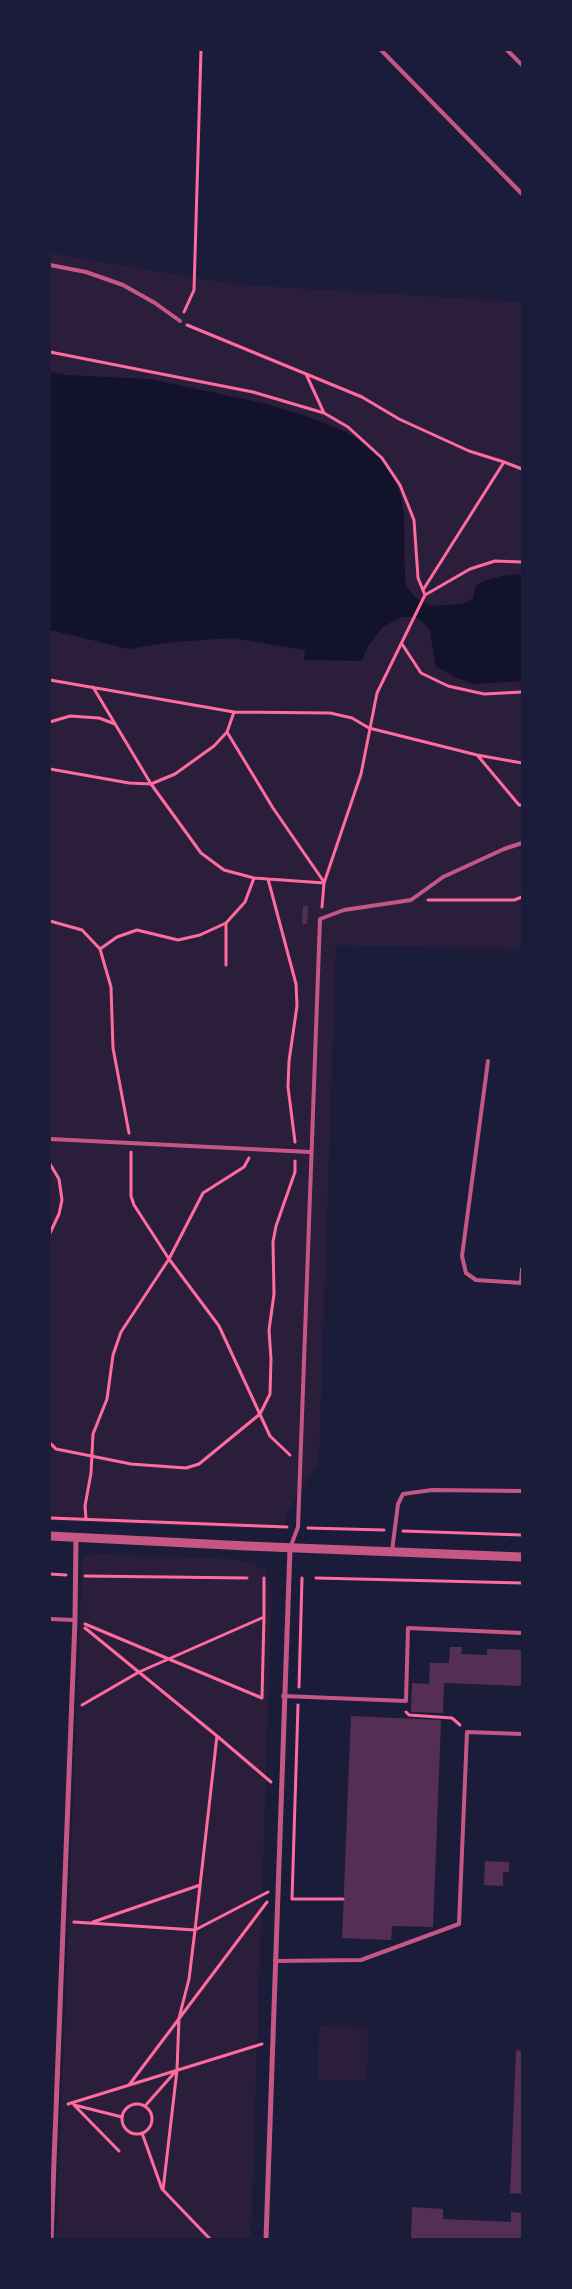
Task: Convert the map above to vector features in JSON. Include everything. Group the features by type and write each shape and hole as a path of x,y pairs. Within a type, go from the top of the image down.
{"street":[{"path":"50,1536 290,1548 522,1556"},
{"path":"51,2239 51,2177 75,1620 76,1536"},
{"path":"266,2239 283,1696 290,1548"}],"lane":[{"path":"381,50 522,194"},
{"path":"507,50 522,65"},
{"path":"50,265 86,272 123,285 155,303 180,321"},
{"path":"290,1548 298,1527 310,1152 320,919 344,910 411,900 443,877 504,849 522,843"},
{"path":"488,1061 462,1256 466,1272 476,1280 521,1283 522,1269"},
{"path":"50,1140 310,1152"},
{"path":"392,1551 398,1504 403,1494 432,1490 522,1491"},
{"path":"50,1619 75,1620"},
{"path":"283,1696 406,1701 408,1628 522,1633"},
{"path":"275,1961 361,1960 459,1924 467,1732 522,1734"}],"path":[{"path":"201,50 194,290 180,321 362,397 399,419 468,451 522,469"},
{"path":"50,352 253,392 324,413 348,427 382,458 400,485 414,520 418,578 424,592"},
{"path":"306,373 324,413"},
{"path":"320,919 324,883 361,774 369,728 378,693 411,625 424,592 504,462"},
{"path":"424,592 470,569 495,561 522,562"},
{"path":"401,644 421,673 448,686 484,694 522,692"},
{"path":"50,680 234,712 330,714 352,718 369,728 477,755 522,763"},
{"path":"93,687 151,784 201,853 224,870 254,878 324,883"},
{"path":"50,769 129,783 151,784 175,774 214,746 227,732 234,712"},
{"path":"50,722 70,716 99,718 116,724"},
{"path":"227,732 273,808 324,883"},
{"path":"477,755 519,805 522,805"},
{"path":"100,949 117,937 137,930 178,940 200,935 226,923 245,902 254,878"},
{"path":"50,1443 56,1449 131,1464 186,1468 199,1464 260,1414 270,1394 271,1359 269,1330 274,1294 273,1242 276,1226 295,1172 296,1152 288,1087 289,1061 298,1006 296,984 268,879"},
{"path":"411,900 514,900 522,897"},
{"path":"50,921 82,930 100,949 111,987 113,1048 131,1144 131,1196 134,1205 169,1259 219,1326 270,1436 300,1465"},
{"path":"226,923 226,965"},
{"path":"86,1519 85,1506 93,1434 107,1400 113,1355 121,1332 169,1259 203,1194 244,1167 250,1150"},
{"path":"50,1164 59,1179 62,1200 59,1214 50,1233"},
{"path":"50,1574 247,1578"},
{"path":"75,1620 262,1698 264,1578"},
{"path":"302,1578 292,1898 343,1899"},
{"path":"316,1578 522,1583"},
{"path":"71,1712 139,1672 264,1617"},
{"path":"75,1620 217,1736 280,1791"},
{"path":"406,1701 408,1716 452,1718 467,1732"},
{"path":"163,2190 176,2070 179,2018 188,1978 195,1930 217,1736"},
{"path":"90,1923 200,1885"},
{"path":"63,1922 195,1930 277,1888"},
{"path":"128,2085 277,1888"},
{"path":"55,2108 272,2041"},
{"path":"145,2106 176,2070"},
{"path":"67,2104 122,2117"},
{"path":"135,2104 145,2106 149,2110 152,2119 149,2129 135,2135 126,2130 122,2117 130,2106 135,2104"},
{"path":"74,2106 119,2151"},
{"path":"142,2133 163,2190 210,2239"}],"shaded area":[{"path":"50,253 232,284 522,302 522,949 336,945 319,1461 289,1510 284,1525 269,1529 50,1521"},
{"path":"50,372 66,375 149,379 263,403 309,417 342,430 358,439 379,457 394,479 401,496 404,513 406,586 416,598 431,606 463,604 473,598 476,586 483,581 516,574 522,576 522,681 474,684 456,678 436,666 430,631 423,622 414,617 401,617 383,627 367,647 362,661 304,660 305,650 233,638 173,642 129,649 50,630"},
{"path":"95,1554 233,1559 252,1563 265,1570 272,1590 251,2234 247,2239 56,2239 82,1564 86,1556"},
{"path":"319,2026 368,2028 367,2081 318,2080"}],"building":[{"path":"303,906 308,906 307,924 302,924"},
{"path":"450,1647 462,1647 461,1654 487,1655 487,1649 522,1650 522,1686 444,1683 443,1713 411,1712 412,1683 429,1684 430,1663 449,1663"},
{"path":"351,1716 441,1720 433,1927 392,1926 391,1940 342,1938"},
{"path":"485,1861 509,1862 509,1872 503,1872 503,1886 484,1885"},
{"path":"516,2050 522,2051 522,2194 510,2193"},
{"path":"412,2207 443,2209 443,2219 511,2222 511,2212 522,2213 522,2239 411,2239"}]}
